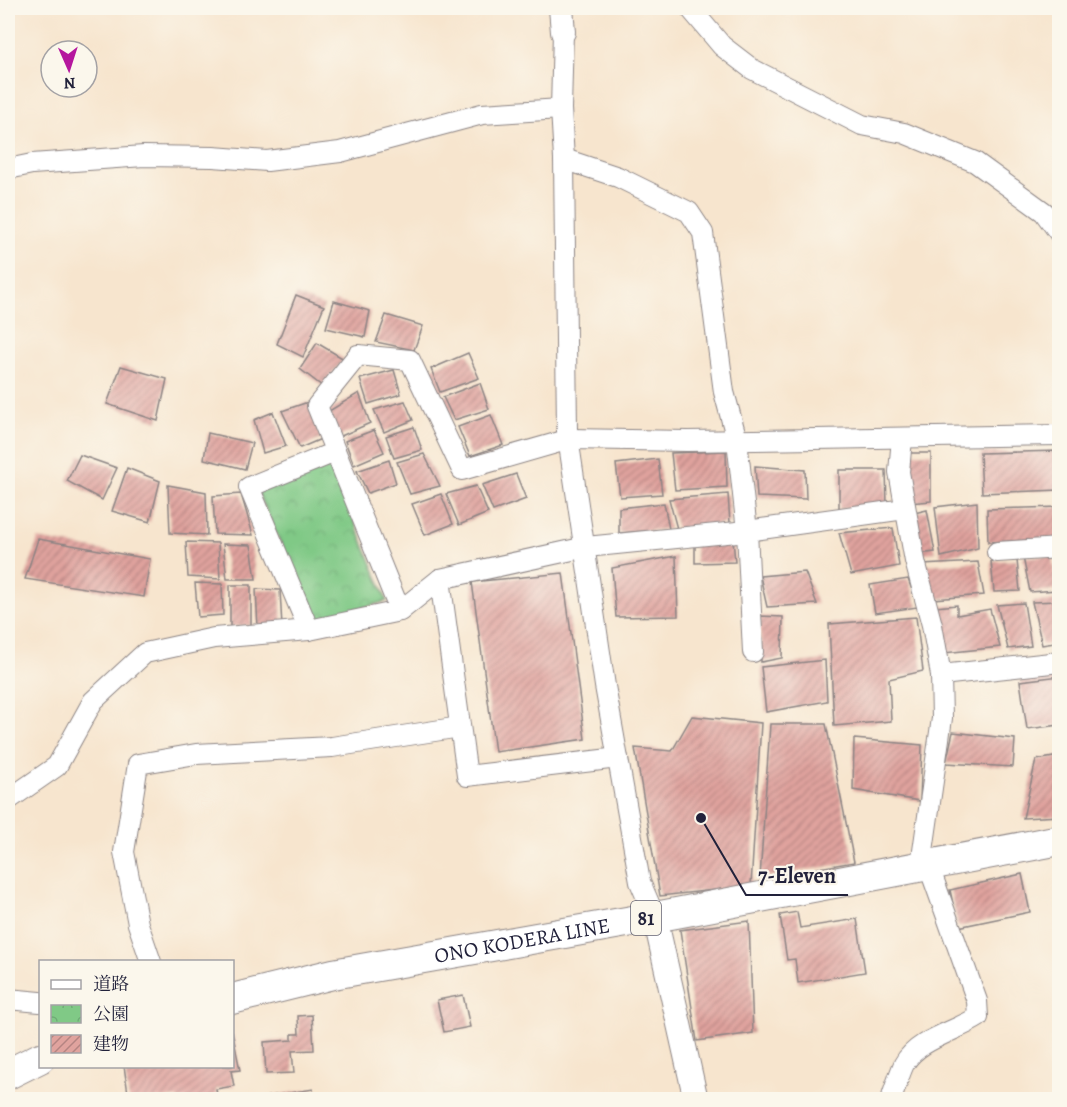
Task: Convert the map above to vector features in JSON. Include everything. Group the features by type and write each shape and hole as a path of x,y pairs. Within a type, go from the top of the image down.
{"main road":[{"name":"ONO KODERA LINE","path":"234,999 333,974 655,917 1059,840"},
{"path":"8,1074 39,1058"}],"street":[{"path":"561,8 567,431 605,686 640,882 655,917 696,1100"},
{"path":"690,8 722,46 752,69 862,125 904,133 975,162 1044,212 1059,234"},
{"path":"8,169 32,164 144,156 213,157 267,161 340,152 482,114 561,110"},
{"path":"564,159 618,177 689,212 703,233 724,392 737,440 747,531 753,652"},
{"path":"400,611 317,406 358,355 410,360 462,470 570,439 737,440 1059,435"},
{"path":"891,1100 905,1063 921,1046 978,1017 977,1001 924,865 942,718 941,675 932,625 915,561 898,472 902,438"},
{"path":"309,630 249,487 335,452"},
{"path":"8,800 57,766 93,701 145,653 214,638 309,630 400,611 440,579 586,547 747,531 905,509"},
{"path":"997,552 1059,548"},
{"path":"440,579 467,776 618,758"},
{"path":"941,675 1059,662"},
{"path":"150,960 138,924 124,852 138,764 196,754 332,747 460,727"},
{"path":"8,999 39,1002"}],"green space":[{"path":"332,466 387,601 315,621 257,490"}],"building":[{"path":"296,295 324,306 303,357 277,344"},
{"path":"334,301 370,311 365,337 326,328"},
{"path":"386,315 423,326 414,350 376,342"},
{"path":"317,343 344,359 322,386 300,369"},
{"path":"468,353 479,378 440,392 431,369"},
{"path":"121,366 167,379 158,421 107,404"},
{"path":"394,370 401,394 368,404 360,379"},
{"path":"480,383 489,409 454,420 443,397"},
{"path":"359,393 370,423 339,437 329,411"},
{"path":"405,401 413,420 384,432 374,410"},
{"path":"308,402 321,439 300,448 282,411"},
{"path":"273,412 286,446 263,453 254,420"},
{"path":"491,415 503,445 470,456 458,427"},
{"path":"414,427 422,450 394,458 386,436"},
{"path":"374,430 384,452 354,465 345,441"},
{"path":"208,433 252,443 245,469 204,459"},
{"path":"726,451 727,487 675,490 671,453"},
{"path":"1060,451 1060,490 982,493 980,453"},
{"path":"906,453 931,453 931,501 909,503"},
{"path":"424,454 440,486 410,494 397,462"},
{"path":"80,455 117,468 102,500 67,481"},
{"path":"658,459 662,494 620,497 616,464"},
{"path":"389,460 396,483 368,493 357,471"},
{"path":"755,466 805,470 806,499 757,497"},
{"path":"127,468 160,481 150,522 112,511"},
{"path":"839,470 886,470 887,505 839,509"},
{"path":"516,474 526,499 493,511 482,485"},
{"path":"168,485 206,492 207,535 170,533"},
{"path":"476,486 488,513 459,525 446,494"},
{"path":"241,494 253,535 215,534 213,496"},
{"path":"441,494 453,524 425,535 412,504"},
{"path":"728,494 730,523 677,529 669,499"},
{"path":"977,502 978,548 941,557 935,507"},
{"path":"664,503 669,529 619,533 619,508"},
{"path":"1060,507 1060,539 988,542 987,509"},
{"path":"927,510 935,552 919,554 914,513"},
{"path":"893,528 899,566 851,575 839,533"},
{"path":"38,539 150,559 144,597 25,579"},
{"path":"733,539 735,562 695,563 695,544"},
{"path":"186,542 218,543 220,579 188,577"},
{"path":"223,544 251,545 256,579 227,579"},
{"path":"676,556 678,616 616,617 612,568"},
{"path":"1052,556 1057,590 1030,592 1023,557"},
{"path":"1017,560 1020,591 994,592 991,561"},
{"path":"978,562 984,595 933,599 922,565"},
{"path":"805,572 817,604 767,607 760,576"},
{"path":"563,573 585,739 495,752 472,582"},
{"path":"908,579 918,607 875,613 870,585"},
{"path":"195,583 222,584 223,615 198,617"},
{"path":"230,585 251,585 251,625 230,627"},
{"path":"256,589 280,590 282,627 258,628"},
{"path":"1059,601 1060,642 1042,645 1032,602"},
{"path":"1024,603 1031,646 1008,649 997,605"},
{"path":"957,605 957,615 990,609 1000,647 944,653 935,607"},
{"path":"760,616 783,617 782,658 761,662"},
{"path":"916,617 923,671 889,679 891,721 834,726 829,624"},
{"path":"825,660 827,701 766,712 761,667"},
{"path":"1060,676 1060,725 1027,729 1020,681"},
{"path":"692,716 761,723 751,886 660,896 635,748 672,751"},
{"path":"770,724 826,724 854,862 760,878"},
{"path":"953,732 1015,739 1013,767 946,763"},
{"path":"854,739 922,745 920,801 853,790"},
{"path":"1060,756 1060,816 1023,818 1036,760"},
{"path":"1022,874 1030,912 958,927 950,890"},
{"path":"797,912 800,928 857,919 865,972 798,983 795,959 787,960 780,915"},
{"path":"749,921 753,1033 697,1041 680,930"},
{"path":"463,995 470,1027 444,1032 437,1000"},
{"path":"312,1015 314,1050 292,1051 294,1073 266,1074 264,1042 292,1040 292,1034 299,1034 298,1016"},
{"path":"234,1041 240,1070 231,1071 234,1086 216,1089 218,1100 178,1100 177,1098 129,1100 124,1068 234,1068"},
{"path":"313,1089 315,1100 259,1100 259,1098"}],"place":[{"name":"7-Eleven","path":"701,818"}]}
